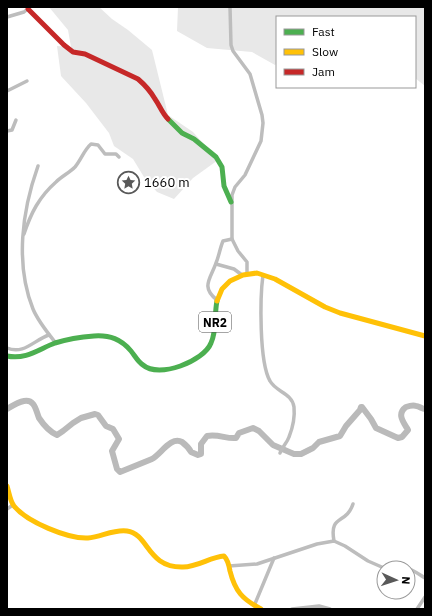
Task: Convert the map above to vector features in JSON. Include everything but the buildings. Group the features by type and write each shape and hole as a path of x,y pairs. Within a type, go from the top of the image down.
{"main road":[{"path":"29,8 64,45 73,52 85,54 100,60 138,79 144,84 156,100 163,114 174,126 182,133 194,139 216,158 222,167 224,186 231,202"},
{"path":"245,274 263,275 273,278 321,305 341,314 425,336"},
{"name":"NR2","path":"7,356 17,358 24,357 56,343 100,336 116,338 126,344 136,359 147,370 169,370 195,360 208,349 213,341 217,300 221,290 236,277 245,274"},
{"path":"7,486 13,505 25,516 78,537 98,536 128,530 139,538 156,559 166,564 182,568 192,566 215,557 224,556 227,559 234,586 238,594 254,606 261,609"}],"street":[{"path":"216,264 245,274 247,262 238,251 232,239 231,202 234,190 245,175 261,141 263,123 250,74 233,51 231,45 230,7"},
{"path":"7,17 29,8"},
{"path":"7,91 27,81"},
{"path":"7,131 12,130 16,120"},
{"path":"22,240 35,207 56,182 76,165 91,144 98,145 105,154 116,154 119,157"},
{"path":"38,166 29,197 22,240 23,265 33,310 56,343"},
{"path":"217,300 212,297 208,288 208,282 216,264 223,241 232,239"},
{"path":"263,275 260,292 262,339 265,365 269,380 273,386 291,398 293,405 293,424 289,437 281,450"},
{"path":"7,348 13,351 22,350 41,338 49,335"},
{"path":"334,542 332,527 348,513 353,504"},
{"path":"7,509 13,505"},
{"path":"229,566 251,566 317,544 334,542 345,546 376,564"},
{"path":"254,606 274,558"},
{"path":"416,573 425,578"},
{"path":"417,609 425,597"},
{"path":"292,609 318,606 330,609"}],"shaded area":[{"path":"49,7 99,7 152,50 168,115 193,132 218,160 193,178 174,199 157,192 144,177 133,159 114,146 109,133 86,103 61,76 57,46 71,47 68,30"},
{"path":"178,7 425,7 425,86 416,79 416,16 276,16 275,65 252,52 207,48 177,31"}],"waterway":[{"path":"7,409 15,404 28,401 31,402 39,418 49,430 57,435 81,418 95,414 98,415 106,426 113,429 119,439 112,451 117,469 120,472 152,459 174,441 182,442 191,452 198,455 201,454 201,444 207,436 236,438 239,433 253,428 259,431 273,445 294,454 301,454 313,448 319,442 340,436 361,407 376,428 398,438 402,437 408,430 401,416 403,410 406,407 412,406 425,409"}],"traffic: fast":[{"path":"168,119 182,133 194,139 216,157 222,167 224,186 231,202"},
{"path":"7,356 14,357 26,355 55,343 70,339 105,336 123,343 143,365 150,369 170,369 191,362 207,350 213,338 217,301"}],"traffic: slow":[{"path":"217,301 222,289 230,281 243,275 257,273 275,279 325,307 340,313 425,336"},
{"path":"7,486 13,504 20,512 28,518 59,533 80,538 88,538 117,531 134,533 140,538 155,557 171,566 188,567 224,556 228,563 234,584 240,594 249,602 261,609"}],"traffic: jam":[{"path":"28,9 73,52 85,54 138,79 150,91 168,119"}],"place":[{"name":"1660 m","path":"128,182"}]}
